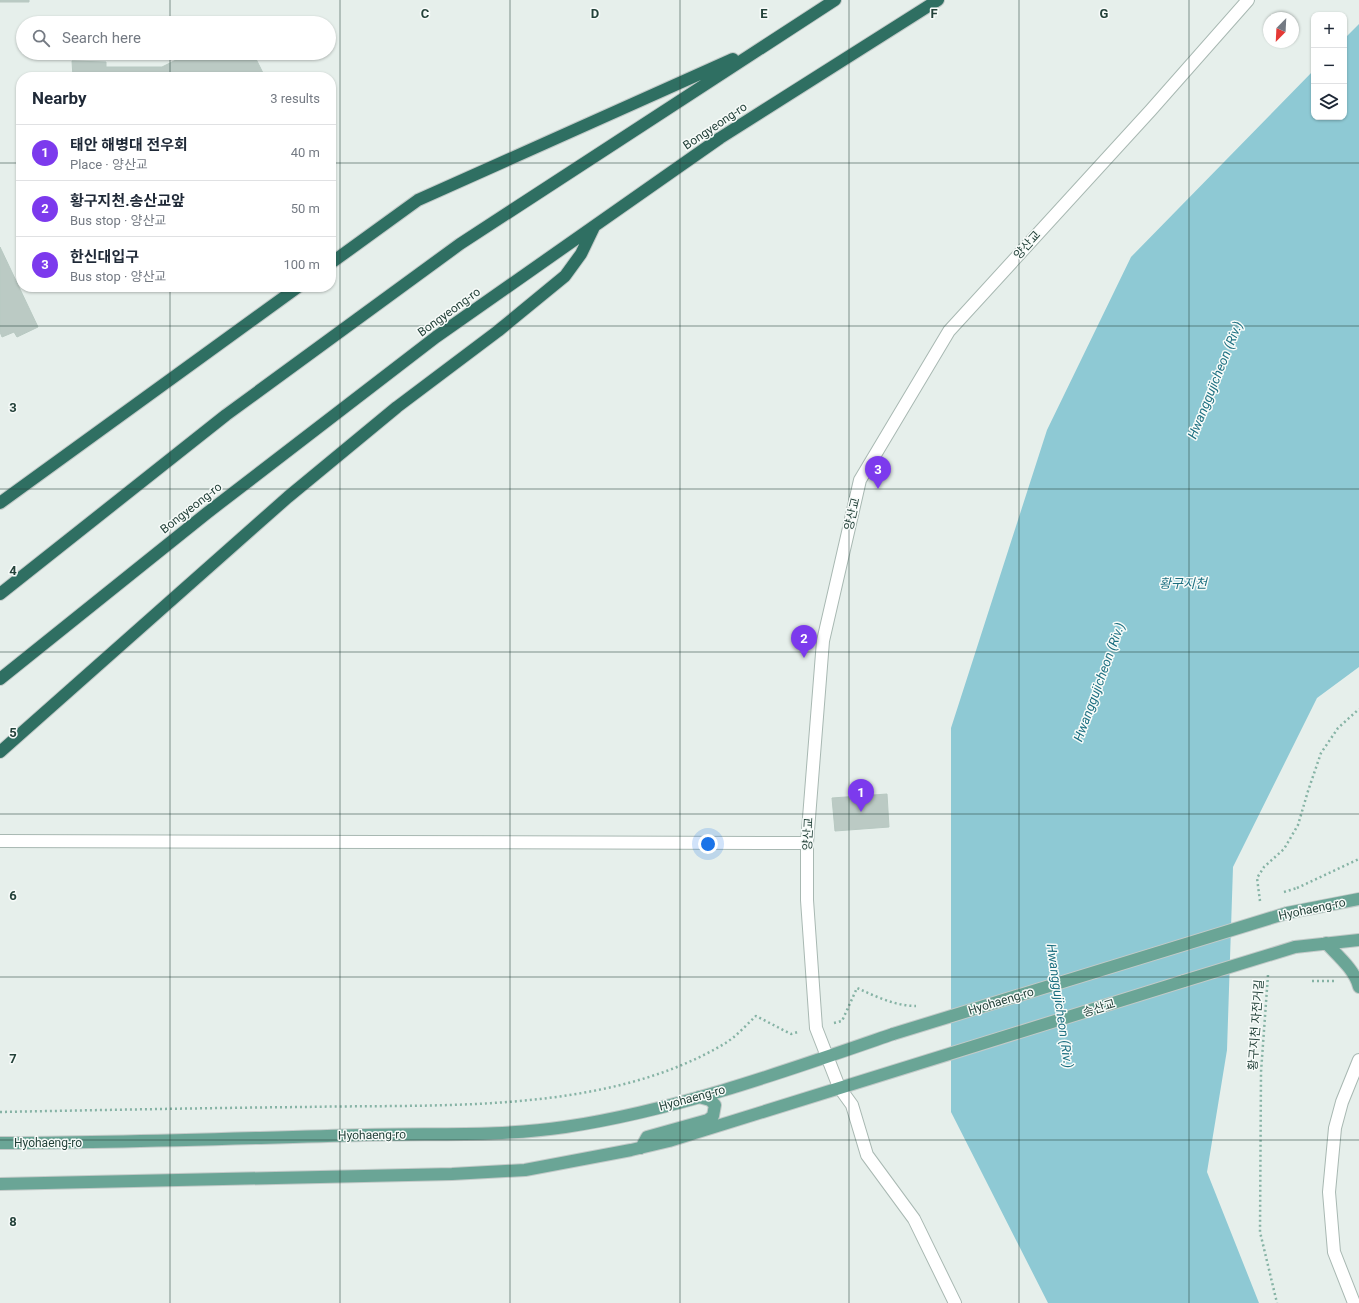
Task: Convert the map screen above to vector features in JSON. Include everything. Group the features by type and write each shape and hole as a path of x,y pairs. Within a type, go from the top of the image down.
{"highway":[{"path":"0,594 226,415 460,244 835,0"},
{"name":"Bongyeong-ro","path":"0,679 207,513 430,342 720,138 938,0"},
{"path":"336,259 418,200 768,43"},
{"path":"0,752 288,497 397,407 498,331 565,276 581,254 594,226"},
{"path":"0,504 291,292"}],"main road":[{"name":"Hyohaeng-ro","path":"0,1143 130,1143 367,1134 495,1134 570,1126 629,1115 698,1097 827,1057 893,1034 1286,913 1359,899"},
{"path":"1326,943 1359,940"},
{"path":"1326,943 1350,970 1357,980 1359,987"},
{"name":"송산교","path":"840,1087 1295,947 1326,943"},
{"path":"0,1184 452,1174 525,1170 641,1148 677,1139 840,1087"},
{"path":"641,1148 647,1137 708,1120 713,1116 715,1105 710,1100 698,1097"}],"street":[{"name":"양산교","path":"955,1303 914,1219 867,1155 852,1105 840,1087 816,1028 807,900 807,843 823,641 860,480 949,331 1248,0"},
{"path":"0,841 807,843"},
{"path":"1354,1303 1334,1252 1329,1192 1335,1128 1342,1102 1357,1072 1359,1060"}],"path":[{"path":"1261,906 1257,878 1264,867 1284,849 1298,825 1321,753 1338,728 1359,709"},
{"path":"1297,888 1359,859"},
{"name":"황구지천 자전거길","path":"1268,974 1261,1072 1259,1156 1260,1232 1277,1303"},
{"path":"842,1021 857,988 886,1000 908,1006 921,1005"},
{"path":"0,1112 474,1103 562,1096 623,1084 680,1066 726,1043 756,1016 791,1034"}],"water":[{"name":"황구지천","path":"1359,24 1359,667 1317,698 1233,867 1227,1050 1207,1172 1259,1303 1048,1303 951,1112 951,728 1047,430 1131,257 1311,73 1311,120 1347,120 1347,36"}],"building":[{"path":"0,0 29,0 29,2 0,2"},
{"path":"176,60 256,60 262,72 73,72 72,61 106,62 106,67 162,67"},
{"path":"0,247 16,281 16,292 21,292 38,327 17,337 14,332 2,337 0,332"},
{"path":"887,794 889,827 835,831 832,798"}],"place":[{"name":"한신대입구","path":"878,489"},
{"name":"황구지천.송산교앞","path":"804,658"},
{"name":"태안 해병대 전우회","path":"861,812"}],"water label":[{"name":"Hwanggujicheon (Riv.)","path":"1215,380"},
{"name":"Hwanggujicheon (Riv.)","path":"1099,682"},
{"name":"Hwanggujicheon (Riv.)","path":"1060,1006"}]}
